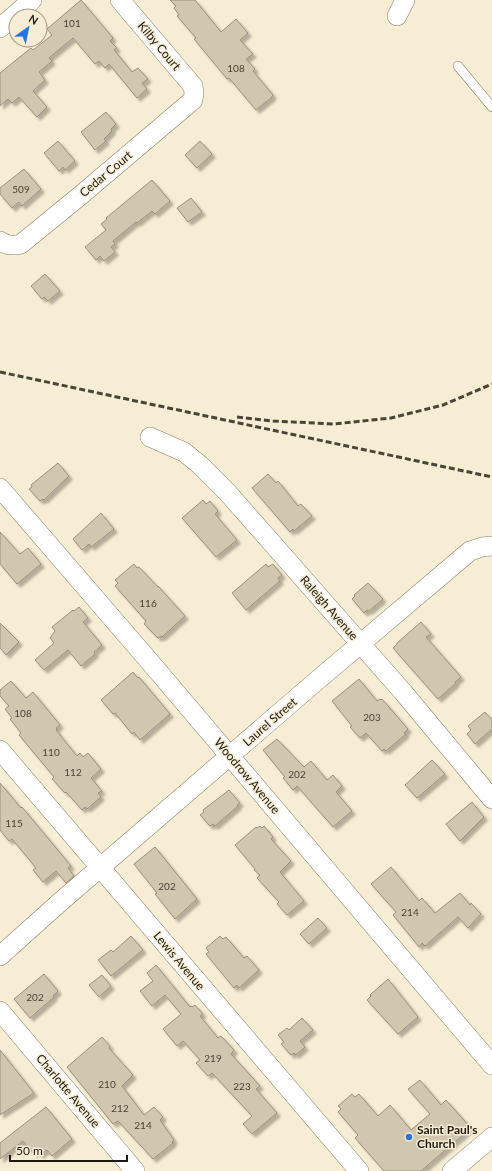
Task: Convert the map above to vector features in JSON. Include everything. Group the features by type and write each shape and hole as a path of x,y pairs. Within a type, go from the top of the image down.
{"street":[{"path":"0,28 32,0"},
{"name":"Kilby Court","path":"120,0 193,86 194,93"},
{"name":"Cedar Court","path":"5,243 21,244 190,103 194,93"},
{"name":"Raleigh Avenue","path":"150,437 184,452 200,465 227,492 403,692 492,799"},
{"name":"Woodrow Avenue","path":"0,488 231,756 492,1065"},
{"name":"Laurel Street","path":"0,956 101,867 470,551 482,547 492,546"},
{"name":"Lewis Avenue","path":"0,750 359,1171"},
{"name":"Charlotte Avenue","path":"0,1011 135,1171"},
{"path":"452,1171 492,1137"}],"lane":[{"path":"458,66 492,107"}],"building":[{"path":"81,0 113,38 110,41 117,48 114,50 132,72 138,68 148,79 142,83 147,89 137,98 109,64 105,68 99,61 95,64 73,38 49,58 52,61 39,72 45,80 33,91 47,107 37,117 19,97 12,103 8,99 0,106 0,73 31,48 33,50 36,48 48,48 48,38 52,35 48,28"},
{"path":"170,0 195,0 221,32 236,19 248,33 240,40 253,54 246,59 255,69 253,71 273,95 271,98 256,110 229,78 227,79 194,39 196,38 177,16 179,15 174,8 176,6"},
{"path":"106,112 116,124 111,129 112,131 104,139 106,141 95,150 81,132"},
{"path":"58,141 75,161 65,170 63,167 59,171 44,153"},
{"path":"200,141 212,154 197,168 185,155"},
{"path":"24,169 41,189 22,206 19,202 12,208 0,194 0,188"},
{"path":"152,180 170,201 155,214 152,211 137,223 136,222 113,241 115,244 111,247 115,252 104,261 100,256 96,260 85,247 106,230 101,224 107,219 106,218"},
{"path":"191,198 202,212 188,222 177,208"},
{"path":"45,274 60,291 48,301 44,297 42,299 31,286"},
{"path":"58,463 69,476 44,500 43,499 40,501 29,489 32,487 31,485"},
{"path":"268,474 276,483 278,481 298,506 301,504 312,516 294,531 293,529 290,532 252,488"},
{"path":"203,500 206,504 210,501 218,511 215,514 237,540 216,557 182,518"},
{"path":"101,513 114,529 91,547 89,544 82,550 73,539"},
{"path":"0,532 20,554 28,548 41,564 17,584 0,564"},
{"path":"134,564 158,586 185,616 162,637 161,636 158,638 144,624 146,621 115,586 118,583 115,580"},
{"path":"266,564 268,567 273,564 282,575 278,578 280,581 246,610 232,593"},
{"path":"368,583 383,599 369,611 367,610 364,613 352,599 355,596 354,595"},
{"path":"79,607 88,618 83,622 102,645 94,652 95,654 81,666 68,650 44,670 35,660 54,643 50,638 55,631 52,627"},
{"path":"421,622 431,634 426,637 461,677 438,699 393,648"},
{"path":"0,623 19,642 6,655 0,648"},
{"path":"133,672 170,714 140,740 134,732 132,734 115,713 113,714 101,700"},
{"path":"359,679 377,701 382,699 408,729 404,733 406,734 386,751 384,749 382,751 366,733 360,738 350,727 352,726 332,701"},
{"path":"11,681 26,698 33,692 60,725 56,728 56,730 77,756 80,753 83,757 88,753 101,769 91,778 102,791 98,793 101,797 87,809 85,807 82,810 52,779 54,777 19,735 21,733 10,719 12,718 5,709 9,706 0,696 0,690"},
{"path":"485,712 492,720 492,729 475,744 467,734 471,730 468,726"},
{"path":"277,739 304,767 311,761 327,780 333,775 342,786 336,792 352,811 333,827 297,786 293,790 283,778 285,777 263,750"},
{"path":"432,760 445,774 417,798 405,785"},
{"path":"0,783 71,866 68,868 74,876 66,883 56,871 43,882 33,870 36,868 12,839 9,841 0,830"},
{"path":"229,790 240,803 215,826 213,824 210,826 200,815 204,812 203,810"},
{"path":"472,802 484,817 460,841 446,824"},
{"path":"260,826 262,828 264,826 273,837 271,839 291,861 280,872 304,901 287,915 277,904 279,902 257,878 260,875 254,870 255,869 235,845 256,827 257,828"},
{"path":"155,847 197,899 175,919 134,864"},
{"path":"391,867 419,901 422,898 435,913 460,893 470,905 471,903 481,914 468,928 458,917 425,946 422,943 419,947 393,915 396,912 371,884"},
{"path":"318,918 327,928 309,944 300,934"},
{"path":"131,936 143,950 111,976 98,960 111,950 113,952"},
{"path":"220,936 223,939 226,937 244,958 247,956 259,970 239,988 237,985 234,988 206,954 209,952 206,948"},
{"path":"156,965 190,1007 195,1005 203,1014 200,1016 218,1038 221,1036 234,1050 231,1054 260,1086 256,1089 277,1113 252,1134 243,1124 252,1116 212,1073 208,1076 196,1063 200,1060 183,1041 177,1046 163,1029 181,1014 165,995 152,1006 140,991 153,981 147,973"},
{"path":"44,974 58,991 53,996 54,997 30,1018 14,999"},
{"path":"102,975 111,986 99,997 89,985"},
{"path":"388,979 418,1017 398,1034 367,1000 371,996 370,995"},
{"path":"302,1018 313,1030 300,1041 305,1047 296,1055 294,1053 291,1055 281,1044 284,1042 278,1035 287,1028 289,1030"},
{"path":"102,1037 110,1046 109,1048 133,1075 122,1086 144,1115 154,1107 163,1117 160,1120 174,1140 172,1142 173,1143 153,1159 118,1121 113,1124 67,1067"},
{"path":"0,1050 34,1093 0,1115"},
{"name":"Saint Paul's Church","path":"420,1080 441,1105 446,1100 471,1128 421,1171 384,1171 355,1138 358,1135 338,1112 341,1109 338,1106 352,1094 355,1097 359,1094 378,1116 390,1105 411,1130 430,1114 408,1089"},
{"path":"46,1107 72,1139 52,1156 47,1150 40,1155 37,1151 34,1154 23,1141 0,1159 0,1143"}],"railway":[{"path":"0,372 492,477"},
{"path":"237,417 273,421 334,424 391,418 443,405 492,384"}],"place":[{"name":"Saint Paul's Church","path":"409,1137"}]}
